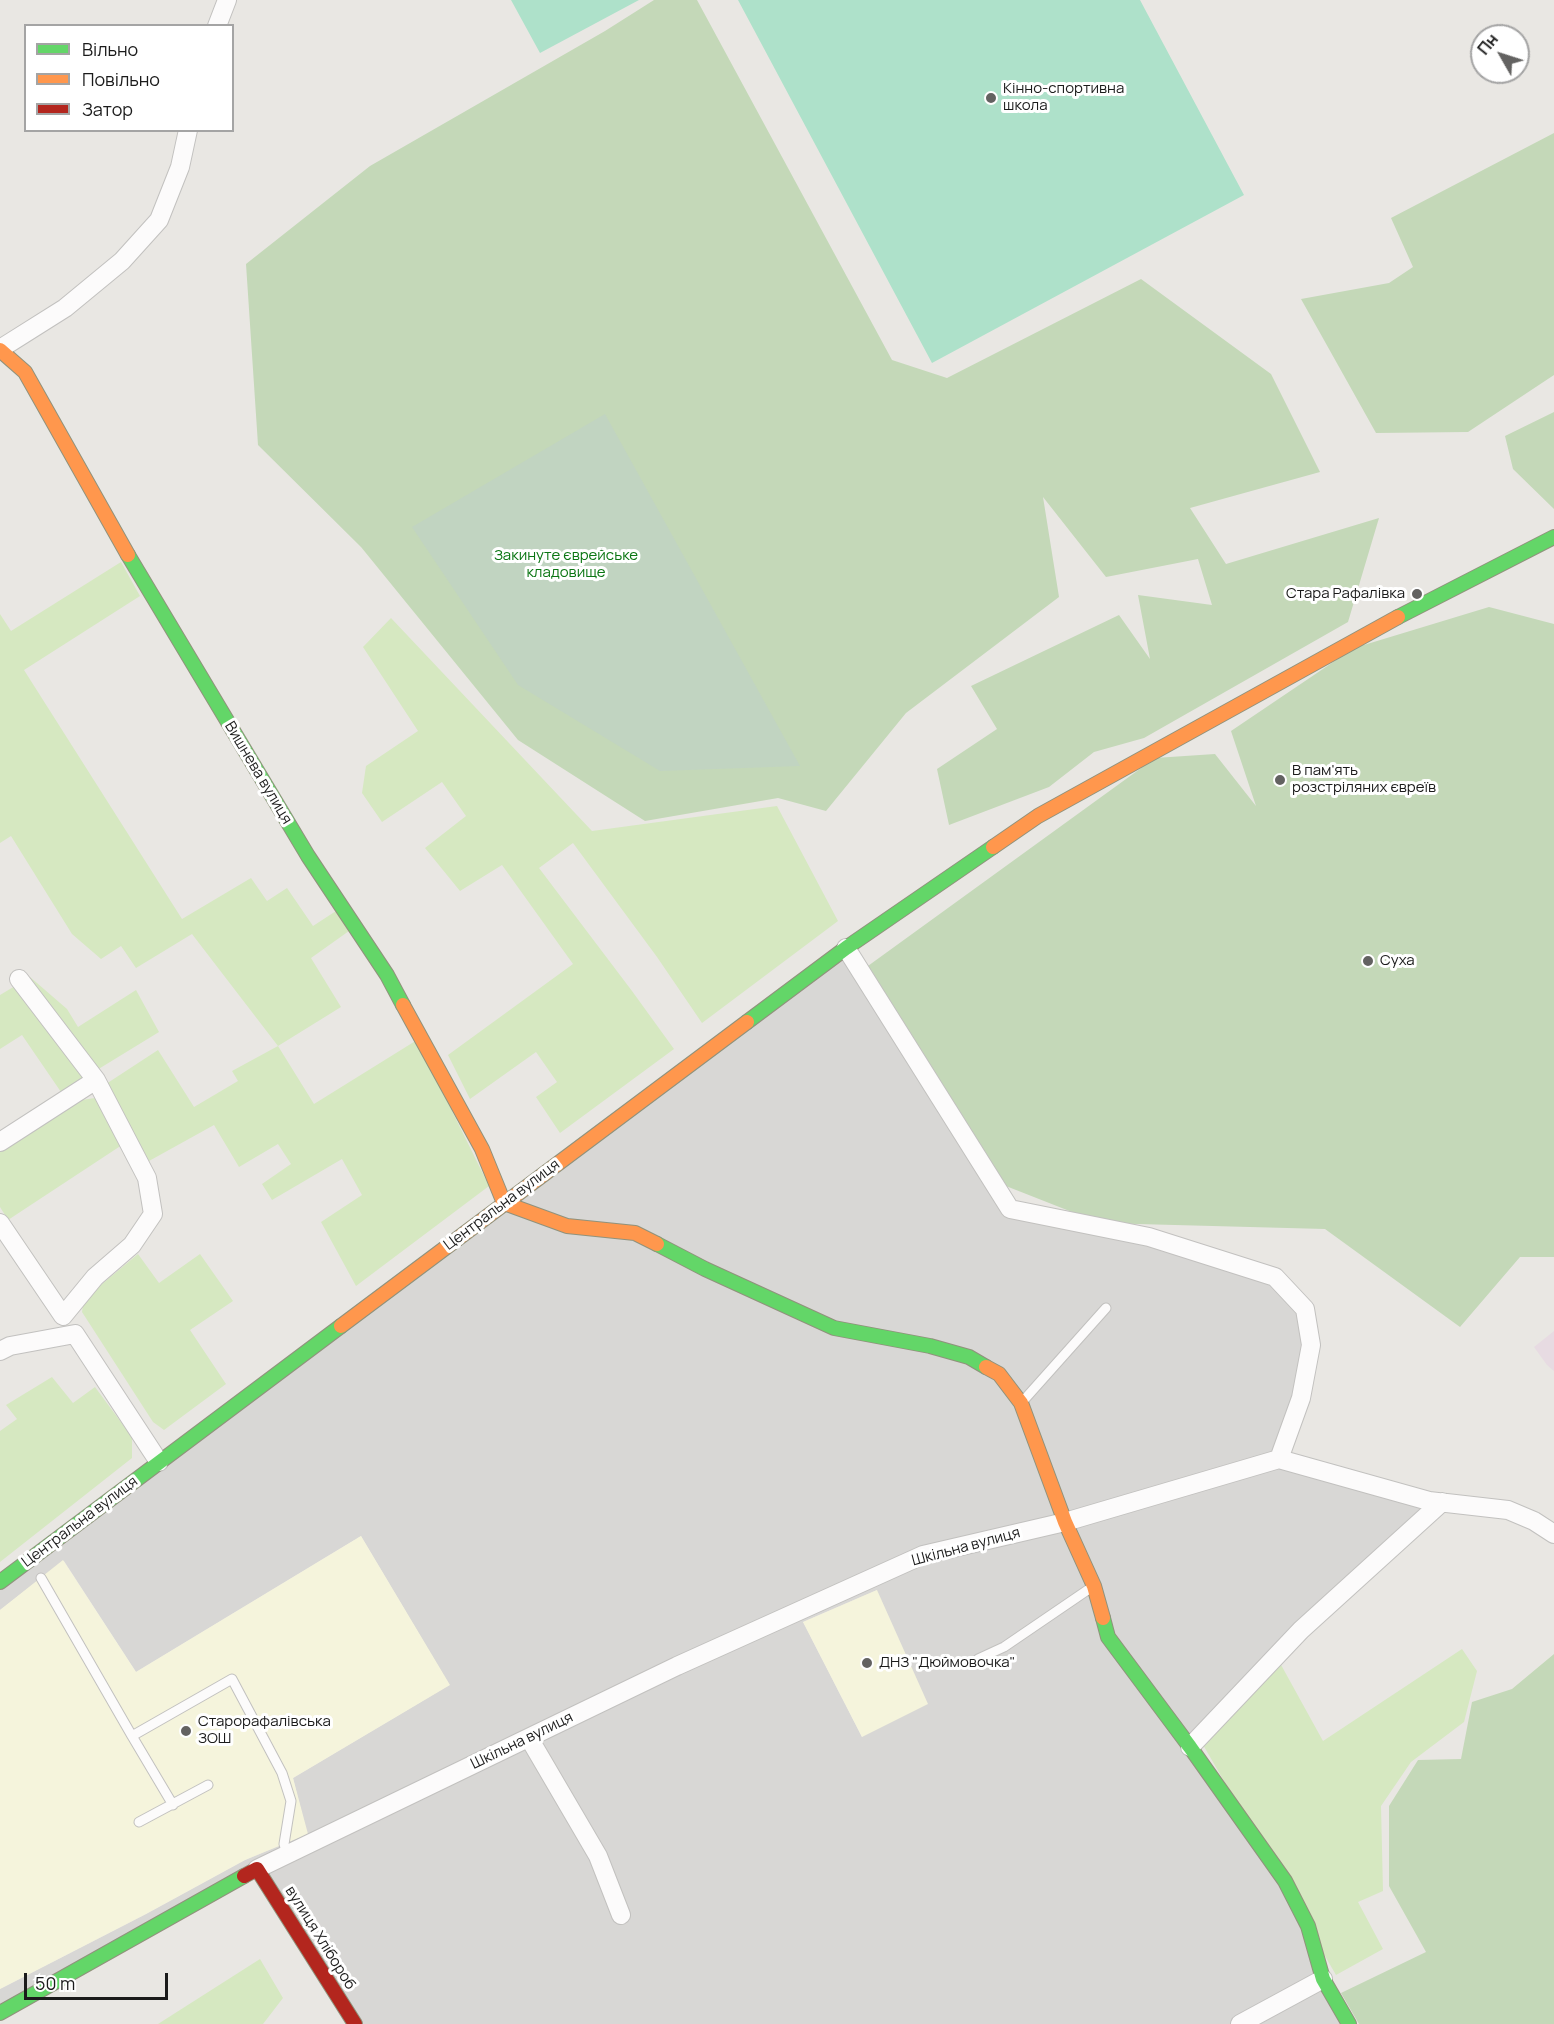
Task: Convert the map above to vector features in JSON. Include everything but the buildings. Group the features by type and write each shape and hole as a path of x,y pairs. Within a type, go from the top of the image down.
{"street":[{"path":"218,24 227,0"},
{"path":"0,350 65,308 122,261 159,220 180,167 188,132"},
{"name":"Вишнева вулиця","path":"0,350 25,372 107,520 308,856 387,975 482,1149 504,1203"},
{"name":"Центральна вулиця","path":"0,1582 846,948 1038,816 1432,598 1554,537"},
{"path":"846,948 1010,1209 1149,1237 1275,1277 1305,1309 1311,1345 1300,1398 1279,1459 1429,1501 1508,1510 1534,1521 1554,1534"},
{"path":"18,978 96,1080 147,1178 153,1214 132,1245 95,1277 63,1316"},
{"path":"0,1142 96,1080"},
{"path":"504,1203 567,1226 635,1233 705,1269 834,1328 930,1346 969,1357 999,1374 1021,1403 1065,1522 1094,1586 1108,1637 1285,1881 1308,1926 1323,1979 1349,2024"},
{"path":"0,1223 159,1462"},
{"path":"0,1351 10,1346 75,1334"},
{"name":"Шкільна вулиця","path":"0,2013 257,1869 677,1666 923,1555 1065,1522 1279,1459"},
{"path":"1190,1747 1301,1630 1442,1502"},
{"path":"529,1738 598,1856 621,1916"},
{"name":"вулиця Хлібороб","path":"257,1869 355,2024"},
{"path":"1240,2024 1323,1979"}],"lane":[{"path":"1021,1403 1106,1308"},
{"path":"41,1578 173,1804"},
{"path":"978,1659 1004,1647 1094,1586"},
{"path":"132,1736 232,1679 282,1773 291,1801 284,1844 288,1854"},
{"path":"139,1822 208,1785"}],"shaded area":[{"path":"846,948 1010,1209 1275,1277 1305,1309 1311,1345 1279,1459 1442,1502 1190,1747 1285,1881 1349,2024 355,2024 257,1869 0,2013 0,1989 245,1860 307,1834 293,1778 449,1685 361,1536 136,1672 64,1561 0,1610 0,1582","holes":["877,1590 862,1737 803,1622"]},
{"path":"1554,1331 1554,1371 1534,1347"},
{"name":"Старорафалівська ЗОШ","path":"361,1536 450,1685 293,1778 308,1834 245,1860 0,1989 0,1610 63,1560 136,1672"},
{"name":"ДНЗ \"Дюймовочка\"","path":"877,1590 928,1704 862,1737 803,1622"}],"green space":[{"path":"511,0 639,0 540,53"},
{"path":"654,0 697,0 892,360 947,378 1141,279 1271,374 1320,472 1190,508 1226,564 1379,518 1348,622 1144,738 1094,752 1049,787 949,825 937,769 997,729 971,686 1119,615 1150,659 1138,595 1212,605 1198,559 1106,577 1043,497 1059,597 906,713 826,811 778,798 645,821 518,740 361,547 258,445 246,264 370,166 605,31"},
{"name":"Кінно-спортивна школа","path":"738,0 1140,0 1244,195 932,363"},
{"path":"1554,133 1554,375 1468,432 1376,433 1301,299 1389,283 1413,267 1391,218"},
{"path":"1554,412 1554,509 1513,469 1505,436"},
{"name":"Закинуте єврейське кладовище","path":"605,414 800,766 660,771 518,685 412,527"},
{"path":"121,562 140,596 24,670 182,919 251,878 267,901 287,888 313,926 336,911 349,931 311,958 341,1007 278,1046 192,934 136,968 121,946 101,959 72,934 11,836 0,843 0,614 11,631"},
{"path":"1489,607 1554,624 1554,1257 1520,1257 1460,1327 1325,1229 1100,1223 983,1177 861,971 1155,758 1215,754 1256,806 1231,731 1354,648"},
{"path":"391,618 592,831 777,806 838,921 702,1023 657,957 573,843 539,868 674,1049 560,1133 536,1097 557,1082 536,1052 470,1099 448,1055 573,964 502,865 460,891 425,848 466,816 442,782 382,822 362,793 366,766 418,731 363,647"},
{"path":"30,977 67,1009 78,1027 136,990 159,1032 61,1092 22,1035 0,1049 0,995"},
{"path":"417,1040 489,1186 356,1286 321,1222 362,1195 342,1159 272,1200 262,1184 291,1164 278,1144 239,1167 214,1125 149,1161 106,1084 158,1050 194,1107 238,1081 232,1071 278,1046 314,1104"},
{"path":"95,1098 125,1143 8,1220 0,1207 0,1149 75,1101"},
{"path":"138,1254 159,1283 200,1254 233,1301 190,1330 226,1384 164,1430 153,1422 82,1312 84,1299"},
{"path":"52,1377 73,1403 95,1387 132,1437 132,1458 0,1562 0,1431 17,1419 6,1405"},
{"path":"1462,1649 1477,1671 1464,1722 1411,1762 1381,1806 1383,1891 1358,1902 1383,1949 1336,1975 1202,1743 1280,1663 1323,1741"},
{"path":"1554,1654 1554,2024 1359,2024 1341,1993 1426,1952 1389,1886 1389,1806 1418,1760 1461,1759 1472,1702 1512,1689"},
{"path":"260,1959 283,1998 263,2024 158,2024"}],"traffic: fast":[{"path":"1398,617 1554,537"},
{"path":"128,555 308,856 387,975 403,1005"},
{"path":"747,1022 846,948 993,847"},
{"path":"657,1244 705,1269 834,1328 930,1346 969,1357 986,1367"},
{"path":"0,1582 341,1326"},
{"path":"1103,1618 1108,1637 1285,1881 1308,1926 1323,1979 1349,2024"},
{"path":"0,2013 244,1876"}],"traffic: slow":[{"path":"0,350 25,372 128,555"},
{"path":"993,847 1038,816 1398,617"},
{"path":"403,1005 482,1149 504,1203 567,1226 635,1233 657,1244"},
{"path":"341,1326 747,1022"},
{"path":"986,1367 999,1374 1021,1403 1065,1522 1094,1586 1103,1618"}],"traffic: jam":[{"path":"244,1876 257,1869 355,2024"}],"place":[{"name":"Кінно-спортивна школа","path":"991,98"},
{"name":"Стара Рафалівка","path":"1417,594"},
{"name":"В пам'ять розстріляних євреїв","path":"1280,780"},
{"name":"Суха","path":"1368,961"},
{"name":"ДНЗ \"Дюймовочка\"","path":"867,1663"},
{"name":"Старорафалівська ЗОШ","path":"186,1731"}]}
